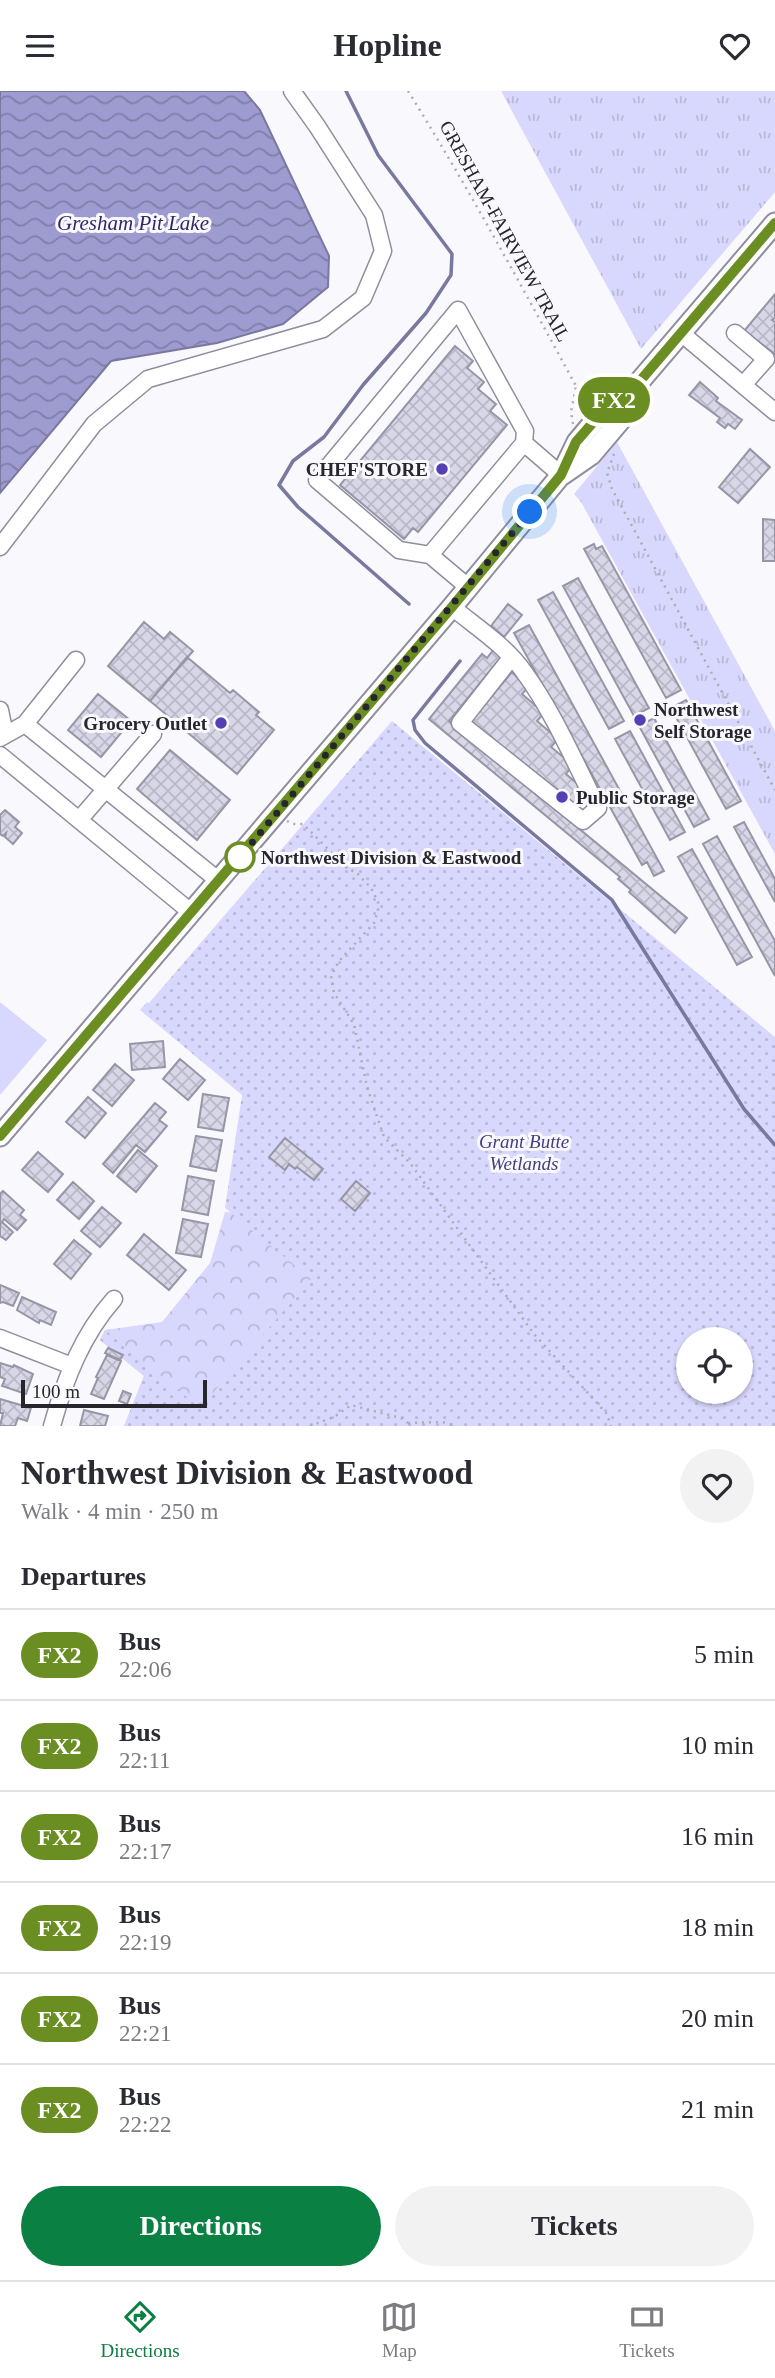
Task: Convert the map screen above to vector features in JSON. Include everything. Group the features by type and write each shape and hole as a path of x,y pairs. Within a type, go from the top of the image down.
{"main road":[{"path":"4,1125 192,913 452,607 561,475 576,442 609,404 640,381 775,223"},
{"path":"561,475 591,454 624,416 640,381"}],"street":[{"path":"0,547 94,424 148,379 323,329 363,298 383,251 374,215 292,91"},
{"path":"430,555 524,443 525,431 458,310 317,480 399,550 430,555 468,587"},
{"path":"681,333 775,412"},
{"path":"735,333 771,362 743,385"},
{"path":"524,443 561,475"},
{"path":"452,607 511,658 523,670 559,731 598,809 583,821 460,723 511,658"},
{"path":"0,738 25,724 76,660"},
{"path":"0,710 3,725 0,730"},
{"path":"25,724 219,881"},
{"path":"79,820 153,734"},
{"path":"0,755 192,913"},
{"path":"52,1426 72,1366 95,1320 114,1299"},
{"path":"0,1338 72,1366"}],"path":[{"name":"GRESHAM-FAIRVIEW TRAIL","path":"408,91 468,191 576,386 588,414"},
{"path":"576,386 571,412 576,442"},
{"path":"616,450 607,473 612,489 775,790"},
{"path":"278,813 293,824 303,824 371,888 378,902 374,923 339,961 331,976 334,993 354,1024 368,1087 384,1137 410,1163 534,1334 607,1413 611,1426"},
{"path":"310,1426 312,1423 334,1417 351,1405 401,1418 407,1424 442,1422 456,1426"}],"green space":[{"path":"501,91 775,91 775,192 641,349"},
{"path":"617,442 775,731 775,854 581,502 574,494"},
{"name":"Grant Butte Wetlands","path":"392,721 775,1037 775,1426 124,1426 144,1376 100,1340 105,1330 200,1408 311,1279 225,1208 242,1095 140,1010 149,1003"},
{"path":"0,1002 47,1040 0,1095"},
{"path":"225,1212 355,1222 676,1385 676,1404 753,1404 775,1426 124,1426 144,1376 100,1340 105,1330 162,1322 210,1263"}],"water":[{"name":"Gresham Pit Lake","path":"0,91 244,91 260,110 329,256 328,287 283,324 217,343 111,361 0,493"}],"building":[{"path":"775,294 775,318 772,320 775,322 775,354 744,331"},
{"path":"455,346 473,361 467,368 484,382 478,389 496,404 490,411 507,425 418,532 413,528 404,539 340,485"},
{"path":"700,382 718,398 716,401 742,420 735,429 728,424 725,428 717,422 720,418 689,395"},
{"path":"750,449 770,467 738,503 719,487"},
{"path":"763,519 775,520 775,561 763,561"},
{"path":"594,544 596,549 602,546 681,690 666,698 584,549"},
{"path":"578,578 649,708 634,716 563,586"},
{"path":"553,592 624,721 609,729 538,600"},
{"path":"508,604 522,615 504,637 491,626"},
{"path":"144,622 164,639 170,632 193,651 150,701 108,666"},
{"path":"529,625 664,871 654,876 647,862 642,865 514,633"},
{"path":"494,649 502,656 449,721 687,918 675,933 629,892 631,890 618,879 620,877 429,719 482,654 487,658"},
{"name":"Grocery Outlet","path":"187,657 230,693 233,690 259,712 256,715 274,730 237,774 150,701"},
{"path":"512,672 529,686 522,694 544,713 537,721 558,739 551,747 573,765 566,774 587,792 575,807 471,721"},
{"path":"98,694 131,721 101,757 68,730"},
{"path":"686,700 741,801 726,809 671,708"},
{"path":"654,718 709,819 694,827 639,726"},
{"path":"630,731 685,832 670,840 615,739"},
{"path":"170,750 230,800 197,840 137,789"},
{"path":"5,810 19,822 15,827 22,833 13,844 5,837 6,833 3,836 0,834 0,815"},
{"path":"744,822 775,879 775,902 734,827"},
{"path":"717,836 775,941 775,976 703,844"},
{"path":"692,849 752,957 737,965 678,857"},
{"path":"163,1041 165,1067 132,1070 130,1044"},
{"path":"180,1059 205,1080 188,1100 163,1079"},
{"path":"115,1064 134,1080 112,1106 93,1090"},
{"path":"203,1094 229,1098 223,1131 198,1127"},
{"path":"88,1097 106,1113 85,1138 66,1122"},
{"path":"155,1103 166,1112 159,1120 167,1126 145,1152 136,1145 113,1173 103,1164"},
{"path":"196,1136 222,1140 216,1171 190,1166"},
{"path":"285,1138 323,1169 314,1180 289,1164 285,1170 269,1157"},
{"path":"138,1150 157,1166 136,1192 117,1176"},
{"path":"38,1152 63,1174 48,1192 22,1170"},
{"path":"188,1176 214,1181 208,1215 182,1210"},
{"path":"356,1181 370,1193 355,1211 341,1199"},
{"path":"73,1182 94,1201 79,1219 57,1200"},
{"path":"3,1191 24,1210 20,1215 26,1220 17,1230 4,1219 2,1222 13,1232 6,1240 0,1236 0,1194"},
{"path":"102,1207 121,1223 100,1247 81,1231"},
{"path":"183,1219 208,1224 201,1257 176,1253"},
{"path":"144,1234 186,1270 169,1290 127,1255"},
{"path":"74,1240 91,1254 71,1279 54,1264"},
{"path":"0,1285 19,1293 13,1306 0,1303"},
{"path":"22,1297 56,1312 51,1325 40,1320 39,1323 17,1310"},
{"path":"108,1348 123,1355 120,1360 105,1353"},
{"path":"107,1355 121,1361 104,1399 91,1394"},
{"path":"0,1363 13,1367 14,1365 33,1374 26,1394 2,1386 5,1379 0,1377"},
{"path":"123,1391 131,1394 127,1404 119,1401"},
{"path":"0,1399 31,1408 27,1421 18,1418 15,1426 0,1426 3,1413 0,1413"},
{"path":"84,1410 108,1416 105,1426 80,1426"}],"waterway":[{"path":"346,91 378,155 452,254 451,275 426,313 363,385 324,437 293,461 279,485 298,507 409,604"},
{"path":"460,661 413,720 415,730 425,743 612,900 744,1109 775,1145"}],"bus line":[{"name":"FX2","path":"0,1136 452,607 561,475 576,442 609,404 640,381 775,223"}],"place":[{"name":"CHEF'STORE","path":"442,469"},
{"name":"Northwest Self Storage","path":"640,720"},
{"name":"Grocery Outlet","path":"221,723"},
{"name":"Public Storage","path":"562,797"},
{"name":"Northwest Division & Eastwood","path":"240,857"}],"route":[{"path":"240,857 234,864 530,512"}]}
